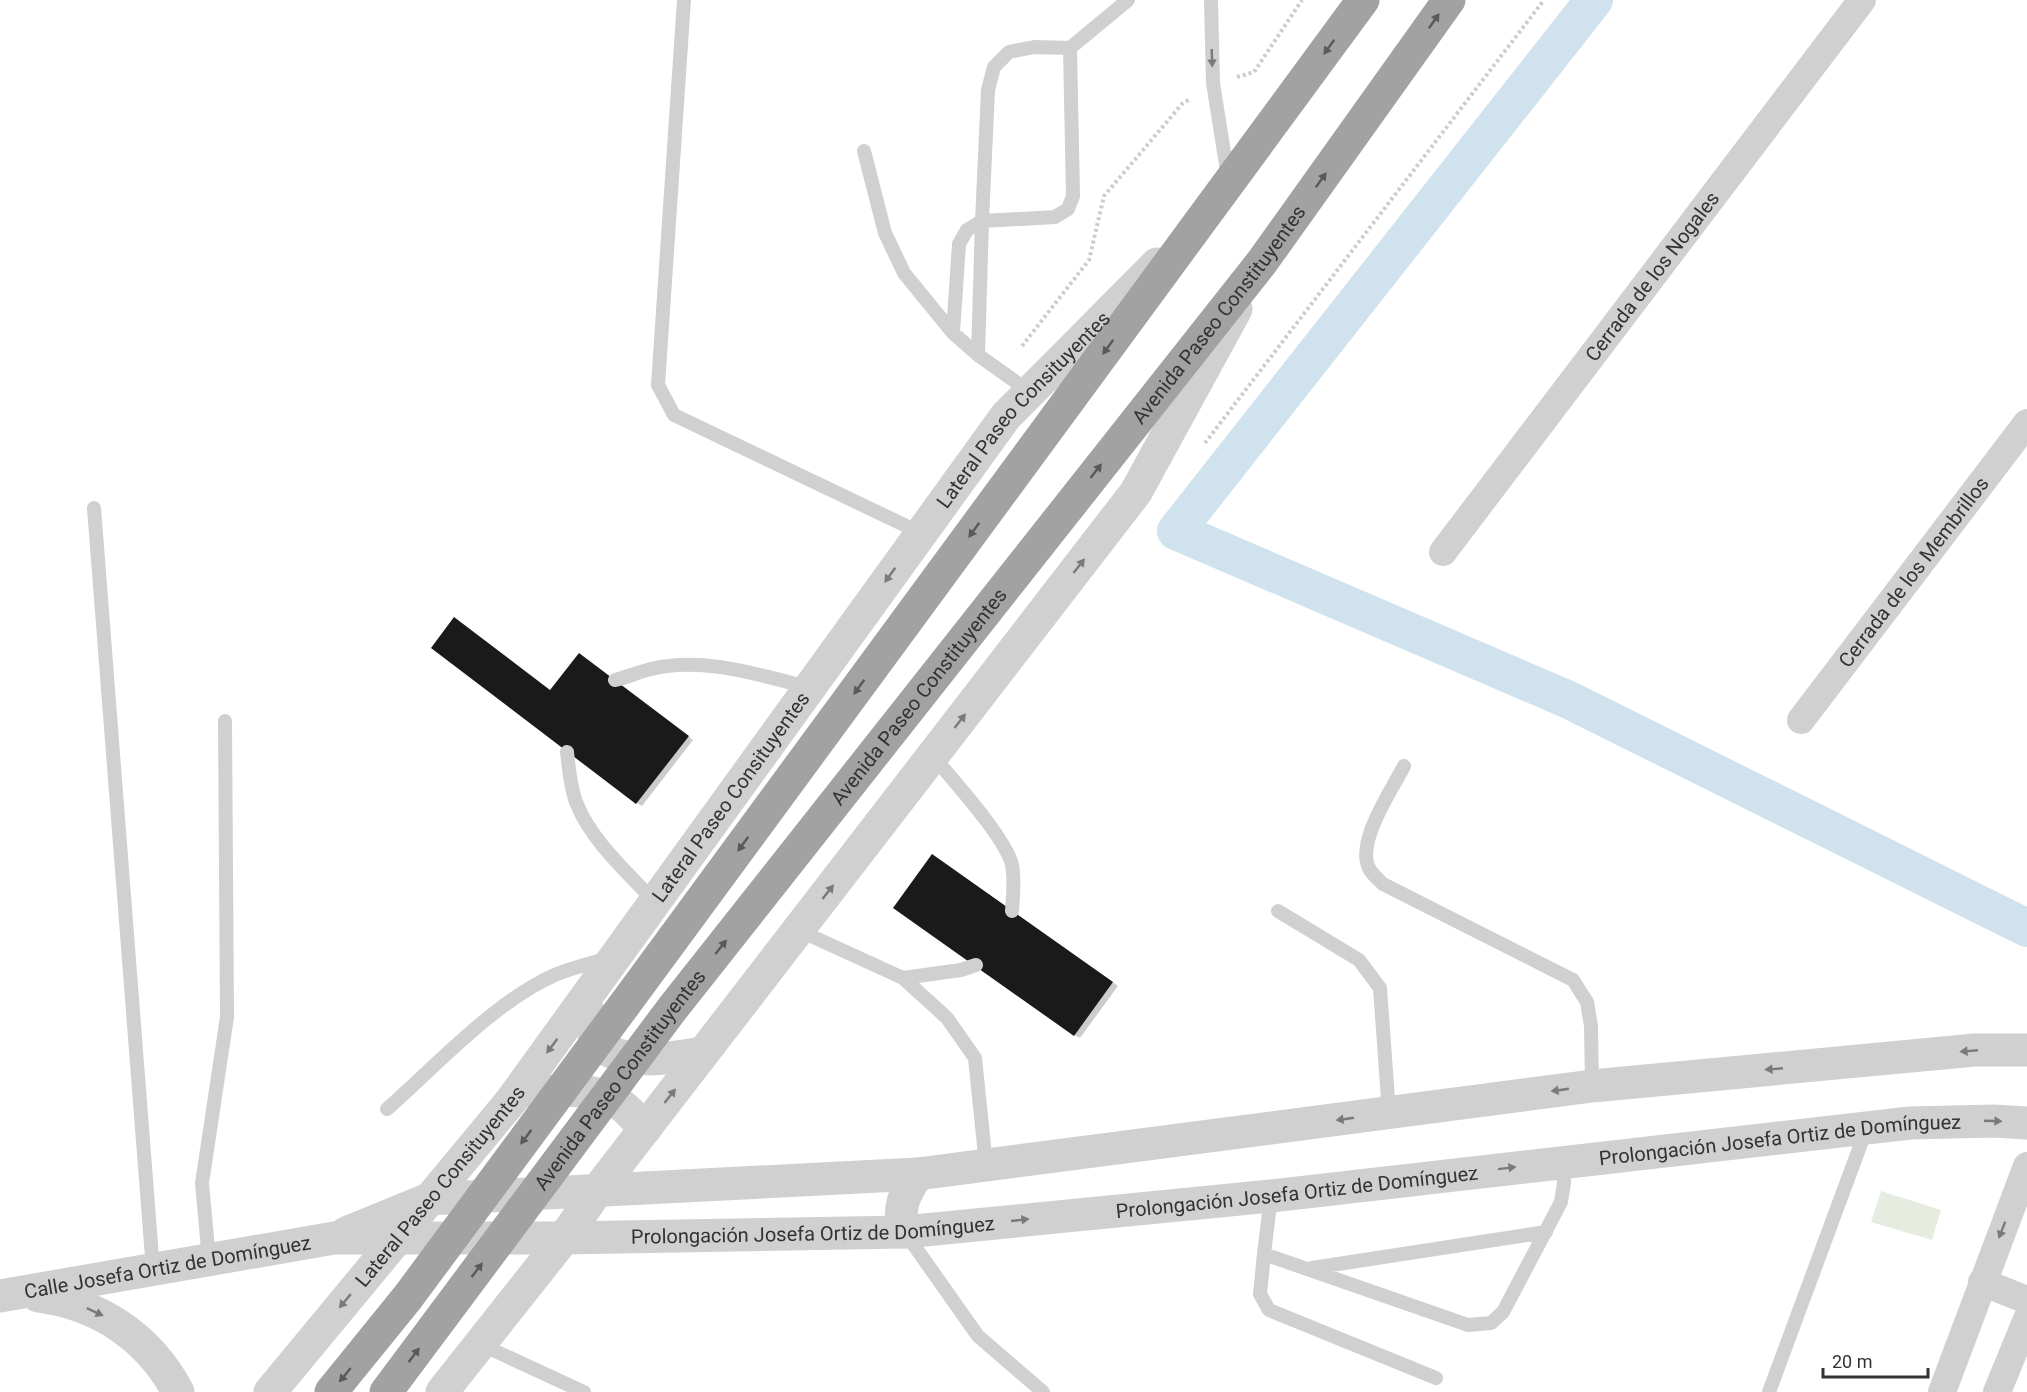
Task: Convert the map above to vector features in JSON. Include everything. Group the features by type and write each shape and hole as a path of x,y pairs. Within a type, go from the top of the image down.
{"highway":[{"name":"Avenida Paseo Constituyentes","path":"331,1392 415,1287 1363,0"},
{"name":"Avenida Paseo Constituyentes","path":"386,1392 672,1009 1262,262 1449,0"}],"street":[{"name":"Cerrada de los Nogales","path":"1443,552 1862,0"},
{"name":"Lateral Paseo Consituyentes","path":"270,1392 511,1101 619,955 808,687 1006,416 1205,216"},
{"path":"442,1392 564,1238 596,1192 1136,492 1262,262"},
{"name":"Cerrada de los Membrillos","path":"1801,720 2027,423"},
{"path":"587,999 593,1030 598,1040 608,1050 621,1055 646,1059 703,1053"},
{"path":"596,1192 918,1174 1592,1086 1975,1050 2027,1050"},
{"path":"511,1101 550,1091 591,1092 621,1105 645,1129"},
{"name":"Prolongación Josefa Ortiz de Domínguez","path":"564,1238 904,1232 1271,1196 1867,1128 1949,1121 2027,1123"},
{"path":"1942,1392 2027,1166"},
{"path":"904,1232 900,1206 904,1194 918,1174"},
{"name":"Calle Josefa Ortiz de Domínguez","path":"334,1238 429,1199 596,1192"},
{"name":"Calle Josefa Ortiz de Domínguez","path":"9,1295 334,1238 564,1238"},
{"path":"1982,1282 2027,1300"},
{"path":"9,1295 56,1299 83,1306 109,1318 132,1334 153,1354 178,1392"},
{"path":"1997,1392 2027,1319"}],"lane":[{"path":"684,0 658,385 674,415 921,533"},
{"path":"978,355 988,90 994,67 1009,52 1034,47 1070,48 1128,0"},
{"path":"1211,0 1213,83 1229,183"},
{"path":"953,333 959,244 967,230 982,221 1055,217 1068,209 1073,196 1070,48"},
{"path":"864,151 885,233 904,273 953,333 978,355 1030,392"},
{"path":"94,508 153,1270"},
{"path":"615,680 653,668 693,665 742,671 808,687"},
{"path":"209,1260 202,1183 227,1017 225,721"},
{"path":"567,752 569,776 576,803 598,839 656,903"},
{"path":"933,756 997,838 1011,862 1014,886 1012,911"},
{"path":"1404,766 1372,827 1366,851 1369,870 1383,884 1573,980 1587,1002 1591,1026 1592,1086"},
{"path":"1278,911 1359,960 1380,988 1389,1113"},
{"path":"798,930 903,978 947,1018 975,1058 986,1166"},
{"path":"387,1109 492,1016 523,992 557,974 619,955"},
{"path":"903,978 953,972 976,965"},
{"path":"1769,1392 1867,1128"},
{"path":"1264,1254 1468,1325 1491,1323 1503,1312 1561,1202 1564,1183 1563,1161"},
{"path":"1271,1196 1260,1294 1269,1310 1436,1378"},
{"path":"904,1232 978,1336 1043,1392"},
{"path":"1310,1269 1546,1232"},
{"path":"480,1344 584,1392"}],"path":[{"path":"1022,346 1089,260 1104,196 1182,104 1213,83 1254,72 1302,0"}],"shaded area":[{"path":"1881,1191 1941,1210 1932,1240 1871,1222"}],"building":[{"path":"454,617 550,690 579,653 689,736 636,804 431,648"},
{"path":"932,854 1113,982 1074,1036 893,908"}],"waterway":[{"path":"1594,0 1176,531 1569,700 2027,928"}]}
